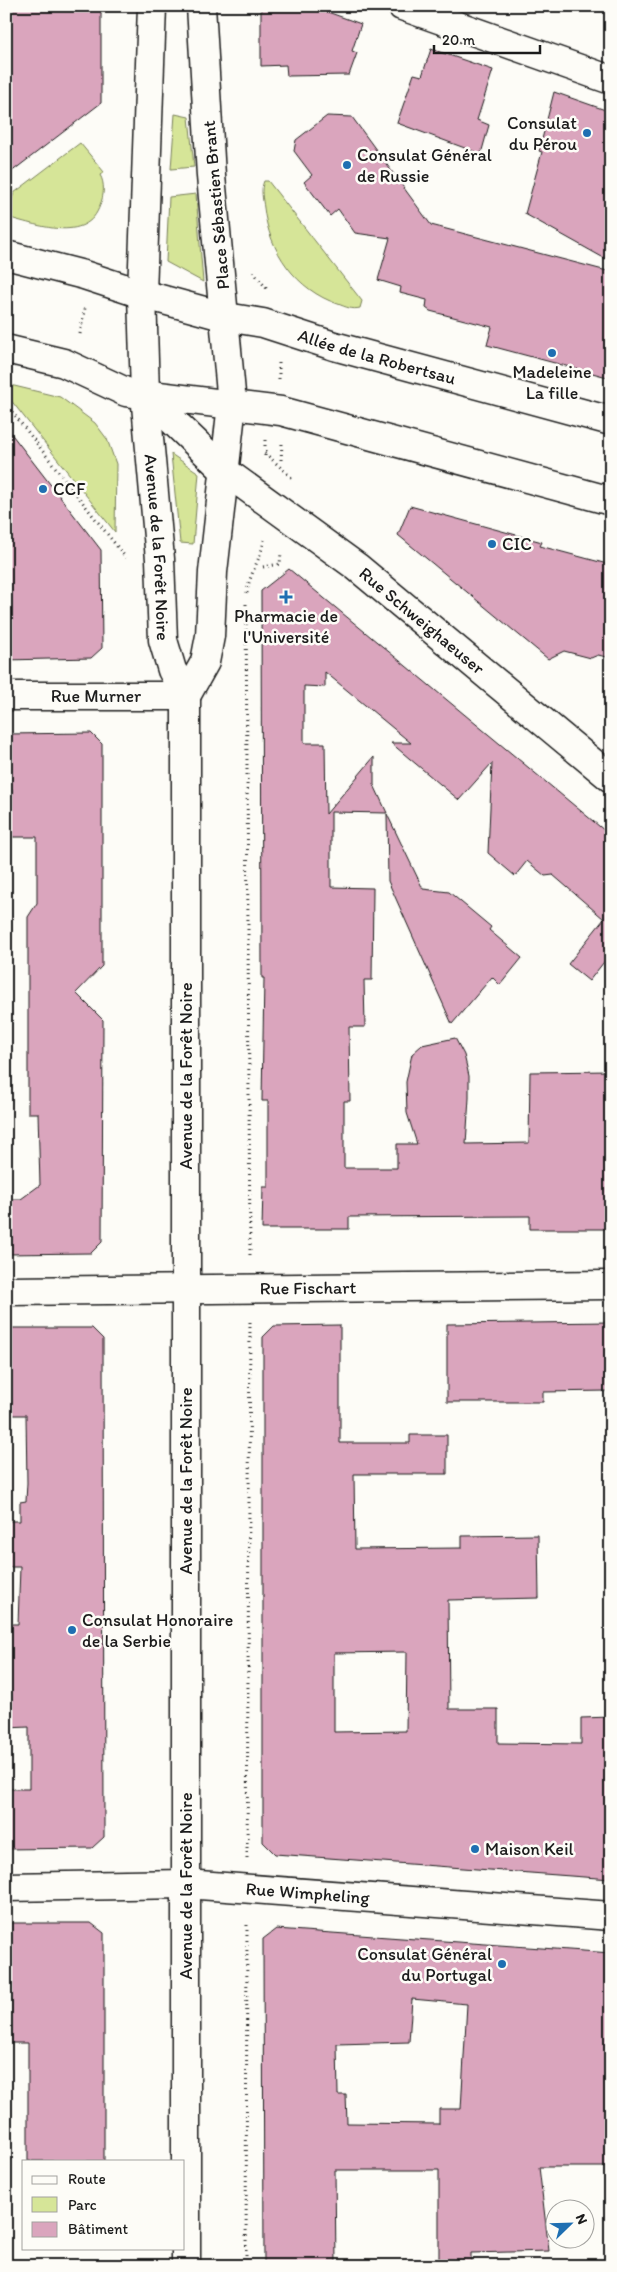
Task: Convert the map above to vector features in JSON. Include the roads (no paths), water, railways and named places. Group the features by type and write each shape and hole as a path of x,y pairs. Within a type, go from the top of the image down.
{"main road":[{"path":"145,394 142,294 152,6"},
{"name":"Place Sébastien Brant","path":"201,6 211,176 226,317 232,404"},
{"path":"402,6 611,80"},
{"path":"6,254 84,275 142,294"},
{"name":"Allée de la Robertsau","path":"142,294 226,317 263,323 334,346 611,421"},
{"path":"6,349 64,363 126,392 281,411 611,501"},
{"name":"Rue Schweighaeuser","path":"145,394 226,472 357,567 611,778"},
{"name":"Avenue de la Forêt Noire","path":"145,394 160,558 163,640 172,670 186,696 186,2266"},
{"name":"Avenue de la Forêt Noire","path":"186,696 205,662 210,636 214,572 232,404"},
{"name":"Rue Murner","path":"6,696 186,696"},
{"name":"Rue Fischart","path":"6,1291 611,1285"},
{"name":"Rue Wimpheling","path":"6,1886 186,1884 611,1916"}],"place":[{"name":"Consulat du Pérou","path":"587,133"},
{"name":"Consulat Général de Russie","path":"347,165"},
{"name":"Madeleine La fille","path":"552,353"},
{"name":"CCF","path":"43,489"},
{"name":"CIC","path":"492,544"},
{"name":"Pharmacie de l'Université","path":"286,597"},
{"name":"Consulat Honoraire de la Serbie","path":"72,1630"},
{"name":"Maison Keil","path":"475,1849"},
{"name":"Consulat Général du Portugal","path":"502,1964"}]}
